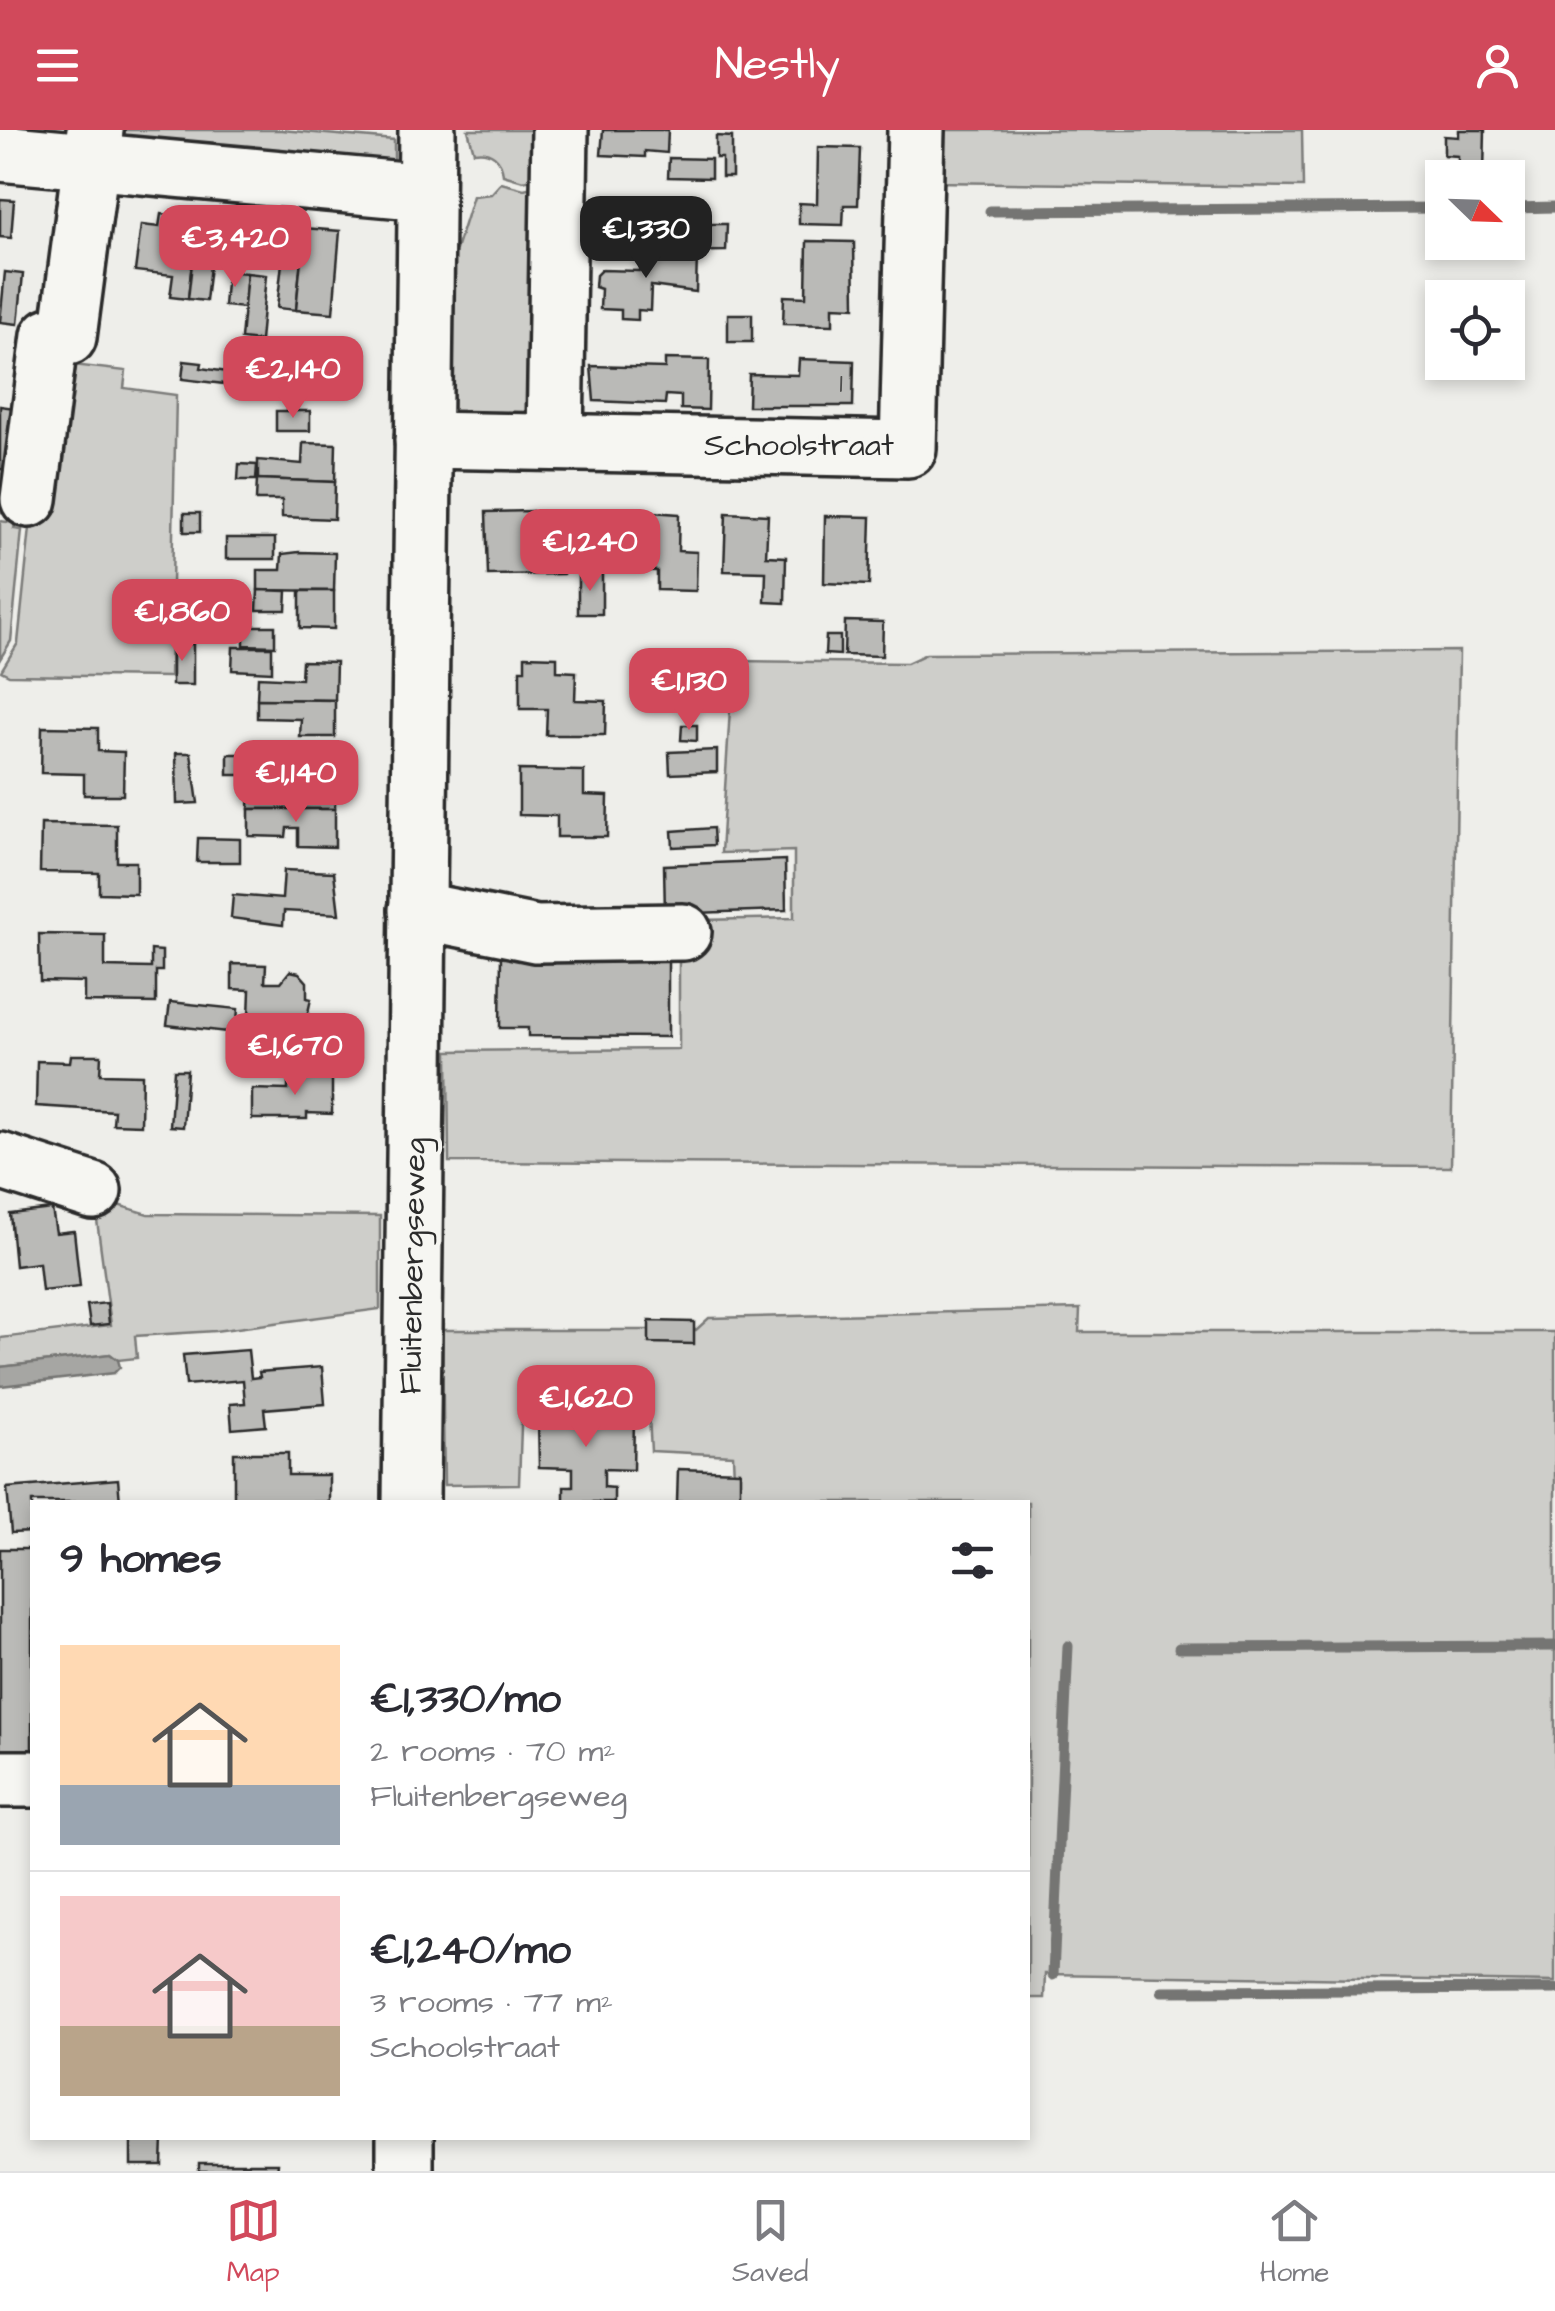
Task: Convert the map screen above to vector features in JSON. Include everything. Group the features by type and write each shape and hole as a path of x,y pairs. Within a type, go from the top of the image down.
{"street":[{"name":"Fluitenbergseweg","path":"411,1500 427,130"},
{"path":"423,440 555,441 560,130"},
{"name":"Schoolstraat","path":"555,441 908,450 916,130"},
{"path":"29,499 50,336 68,337 94,147"},
{"path":"0,153 94,147 425,192"},
{"path":"417,910 536,934 683,932"},
{"path":"0,1161 94,1190"},
{"path":"0,1779 30,1779"},
{"path":"405,2140 405,2171"}],"shaded area":[{"path":"113,130 281,130 394,140 394,171 134,150"},
{"path":"468,130 535,130 548,175 523,181 503,175 494,156 474,152"},
{"path":"936,130 1302,130 1303,187 932,182"},
{"path":"501,183 524,189 548,183 536,420 446,418 439,250 456,250 473,196 491,194"},
{"path":"56,363 126,371 124,388 176,395 170,677 9,675 1,671 18,643 30,528 34,528"},
{"path":"0,521 15,523 14,529 22,530 11,641 0,659"},
{"path":"1459,651 1451,1167 449,1162 448,1051 679,1049 679,944 698,920 794,918 794,851 721,853 733,661 907,663 926,654"},
{"path":"94,1198 148,1214 380,1216 380,1309 215,1331 135,1336 137,1358 118,1360 110,1354 0,1367 0,1338 111,1325"},
{"path":"1080,1309 1079,1332 1555,1332 1555,1982 1045,1974 1044,1998 1030,1998 1030,1500 735,1500 733,1455 651,1451 648,1398 522,1398 519,1484 444,1485 442,1330 696,1330 709,1318"},
{"path":"110,1354 120,1367 114,1373 0,1386 0,1367"}],"building":[{"path":"603,130 668,130 667,153 645,151 645,157 601,155"},
{"path":"1459,130 1485,130 1484,160 1458,160 1458,156 1444,155 1444,136 1459,137"},
{"path":"716,136 732,137 732,177 722,177 722,158 716,158"},
{"path":"818,147 860,148 858,205 844,205 843,225 799,224 799,203 817,204"},
{"path":"669,158 711,159 711,178 668,177"},
{"path":"0,199 14,200 11,238 0,237"},
{"path":"681,199 680,223 652,223 652,235 599,234 600,213 594,211 594,200"},
{"path":"161,214 197,218 188,299 170,297 173,275 135,271 141,225 159,227"},
{"path":"197,218 233,221 229,259 211,257 206,301 188,299"},
{"path":"727,224 726,251 664,252 664,232 698,233 698,227"},
{"path":"267,225 304,228 296,310 277,308 282,263 264,262"},
{"path":"304,228 340,231 333,313 296,310"},
{"path":"807,241 854,242 855,307 833,306 833,325 783,324 784,296 806,297"},
{"path":"640,251 697,253 696,292 651,286 650,311 638,310 638,320 621,319 621,310 600,309 601,289 595,287 596,275 601,270 640,271"},
{"path":"227,271 247,273 244,308 224,306"},
{"path":"5,272 23,274 18,324 0,322"},
{"path":"247,273 266,275 260,341 241,339"},
{"path":"728,314 752,314 752,342 728,342"},
{"path":"292,354 317,356 314,393 289,390"},
{"path":"665,359 709,360 708,410 681,409 681,396 666,395 665,404 594,401 591,366 665,368"},
{"path":"799,359 854,361 853,406 748,406 749,374 798,375"},
{"path":"184,361 234,373 233,385 182,379"},
{"path":"320,366 338,366 338,390 320,390"},
{"path":"0,406 15,408 6,470 0,469"},
{"path":"276,411 310,411 310,431 276,431"},
{"path":"303,443 336,444 335,482 258,479 258,460 302,464"},
{"path":"239,464 257,465 256,480 238,480"},
{"path":"257,479 335,482 334,519 282,517 282,500 256,500"},
{"path":"532,511 532,539 562,538 563,574 488,575 486,512"},
{"path":"637,511 679,514 678,551 697,552 696,591 657,590 657,571 635,570 635,554 619,549 619,538 636,533"},
{"path":"184,513 200,513 200,532 184,532"},
{"path":"726,513 768,515 766,556 786,557 785,603 765,602 766,572 724,571"},
{"path":"825,516 871,517 869,585 824,583"},
{"path":"226,538 275,538 275,559 226,559"},
{"path":"335,553 334,591 258,590 258,570 281,570 282,554"},
{"path":"602,573 602,614 578,614 578,574"},
{"path":"258,590 287,591 286,610 257,610"},
{"path":"300,591 334,591 334,629 300,628"},
{"path":"845,621 883,622 882,656 844,655"},
{"path":"244,626 275,626 275,646 244,645"},
{"path":"826,636 840,636 840,655 825,654"},
{"path":"172,644 193,644 193,685 172,685"},
{"path":"233,647 272,647 272,672 232,670"},
{"path":"525,656 557,657 557,671 576,672 575,700 606,701 605,735 546,735 547,709 520,709 520,670 525,670"},
{"path":"302,661 336,662 335,700 257,699 258,677 301,679"},
{"path":"257,699 335,700 335,737 300,737 301,719 257,718"},
{"path":"682,725 697,725 697,741 681,740"},
{"path":"42,727 98,728 98,751 124,752 123,795 84,795 84,774 41,773"},
{"path":"717,750 717,772 670,774 669,752"},
{"path":"176,753 191,753 198,803 177,804"},
{"path":"228,754 262,754 262,775 228,775"},
{"path":"298,770 335,771 335,809 249,809 250,781 287,781 287,789 298,789"},
{"path":"519,770 584,771 584,795 608,796 607,837 557,837 557,816 519,815"},
{"path":"249,809 335,809 335,847 298,846 298,828 287,828 286,837 249,836"},
{"path":"41,824 117,825 117,862 136,862 136,894 99,893 99,873 40,872"},
{"path":"713,828 714,845 673,847 672,831"},
{"path":"198,838 240,839 240,862 197,862"},
{"path":"785,860 786,910 665,914 664,865"},
{"path":"284,870 334,872 339,914 284,911 283,925 231,918 233,895 282,899"},
{"path":"39,934 105,935 105,967 151,968 151,950 162,951 162,971 156,971 156,1003 84,1002 84,982 40,981"},
{"path":"668,949 668,1037 528,1036 528,1028 500,1028 501,955"},
{"path":"232,964 266,965 265,982 281,982 290,971 299,973 307,982 307,998 311,999 307,1017 249,1017 250,990 232,989"},
{"path":"170,1002 238,1009 236,1033 167,1025"},
{"path":"71,1055 101,1055 100,1074 142,1075 141,1125 113,1124 114,1111 36,1106 37,1061 70,1062"},
{"path":"174,1070 187,1070 183,1127 170,1126"},
{"path":"288,1073 332,1074 332,1114 307,1113 307,1119 252,1119 252,1089 288,1090"},
{"path":"52,1209 56,1233 74,1231 80,1287 42,1291 39,1263 15,1266 10,1214"},
{"path":"107,1303 109,1324 90,1326 87,1305"},
{"path":"649,1321 694,1322 694,1344 649,1343"},
{"path":"248,1350 251,1378 260,1377 259,1372 322,1367 325,1404 264,1409 266,1426 232,1429 230,1404 245,1403 243,1380 186,1385 183,1355"},
{"path":"569,1401 587,1401 592,1406 592,1417 634,1417 633,1470 604,1469 604,1487 614,1488 614,1500 564,1500 564,1486 573,1486 573,1468 539,1467 538,1417 563,1417"},
{"path":"234,1453 288,1453 288,1475 329,1475 329,1500 234,1500"},
{"path":"678,1469 740,1471 740,1500 677,1500"},
{"path":"118,1479 120,1500 30,1500 30,1532 11,1533 7,1488"},
{"path":"0,1549 30,1549 30,1752 0,1752"},
{"path":"131,2140 163,2140 162,2165 131,2165"},
{"path":"199,2163 278,2163 277,2171 199,2171"}],"waterway":[{"path":"1525,208 1555,207"},
{"path":"990,211 1425,208"},
{"path":"1053,1975 1068,1646"},
{"path":"1179,1648 1555,1646"},
{"path":"1162,1991 1555,1989"}]}
